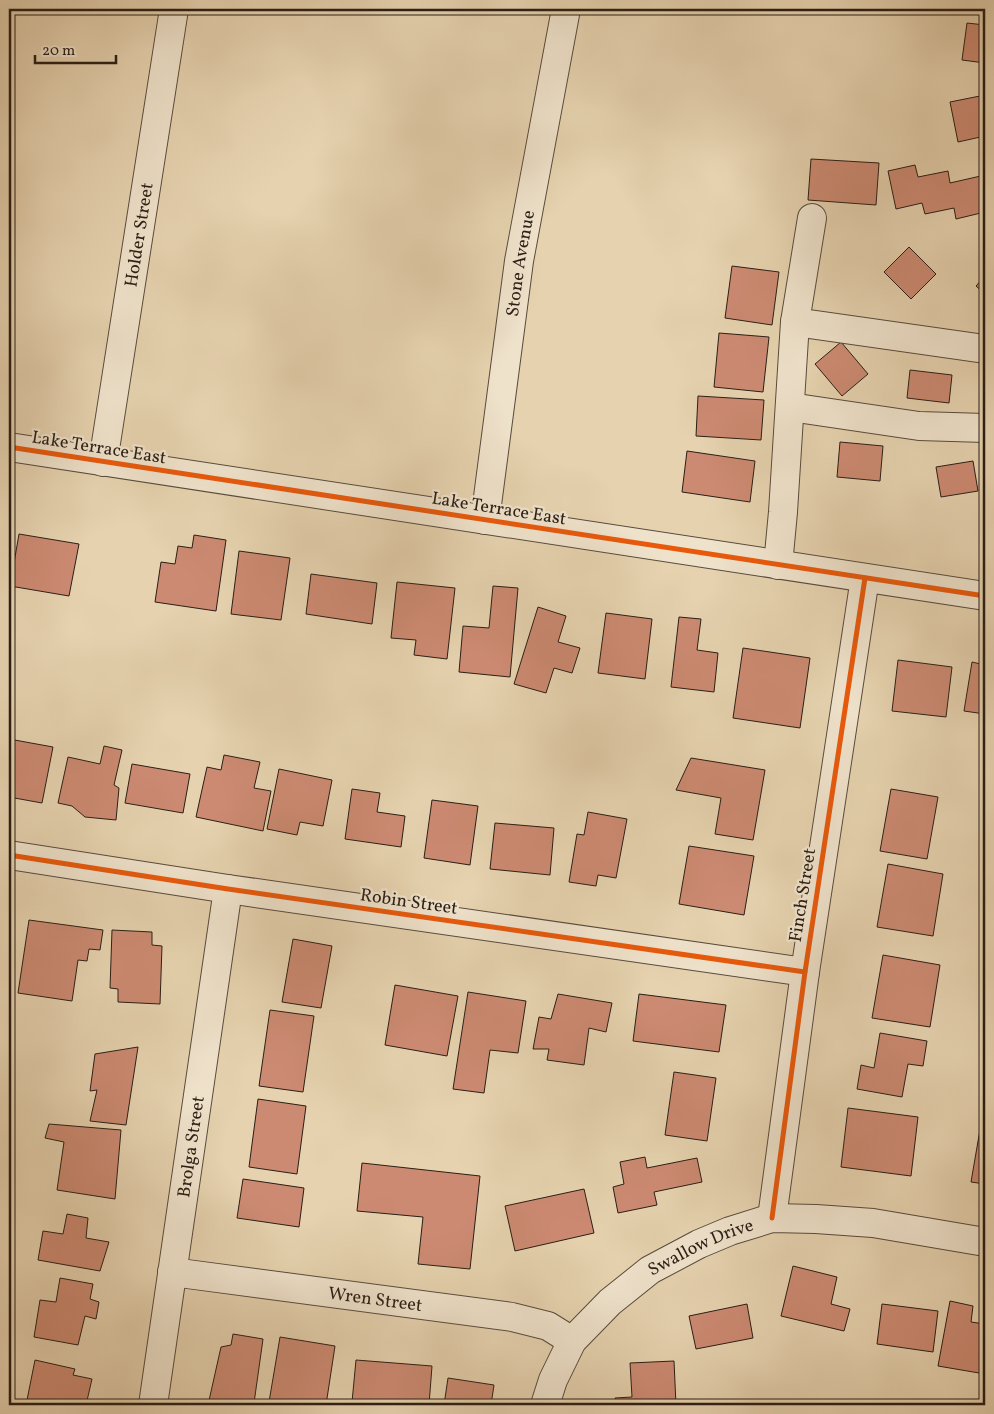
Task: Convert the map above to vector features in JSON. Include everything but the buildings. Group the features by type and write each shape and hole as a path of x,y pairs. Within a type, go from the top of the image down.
{"street":[{"name":"Holder Street","path":"103,462 174,9"},
{"name":"Stone Avenue","path":"485,520 519,261 566,9"},
{"path":"778,565 796,322 812,218"},
{"path":"796,322 985,349"},
{"path":"790,407 919,426 985,428"},
{"name":"Lake Terrace East","path":"9,447 985,596"},
{"name":"Finch Street","path":"772,1218 805,972 864,578"},
{"name":"Robin Street","path":"9,855 228,889 805,972"},
{"name":"Brolga Street","path":"153,1405 228,889"},
{"name":"Swallow Drive","path":"545,1405 572,1341 610,1302 650,1270 699,1244 730,1231 772,1218 873,1223 985,1242"},
{"name":"Wren Street","path":"172,1272 512,1317 548,1326 572,1341"}],"cycle path":[{"path":"9,447 985,596"},
{"path":"772,1218 805,972 865,578"},
{"path":"9,855 228,889 805,972"}]}
